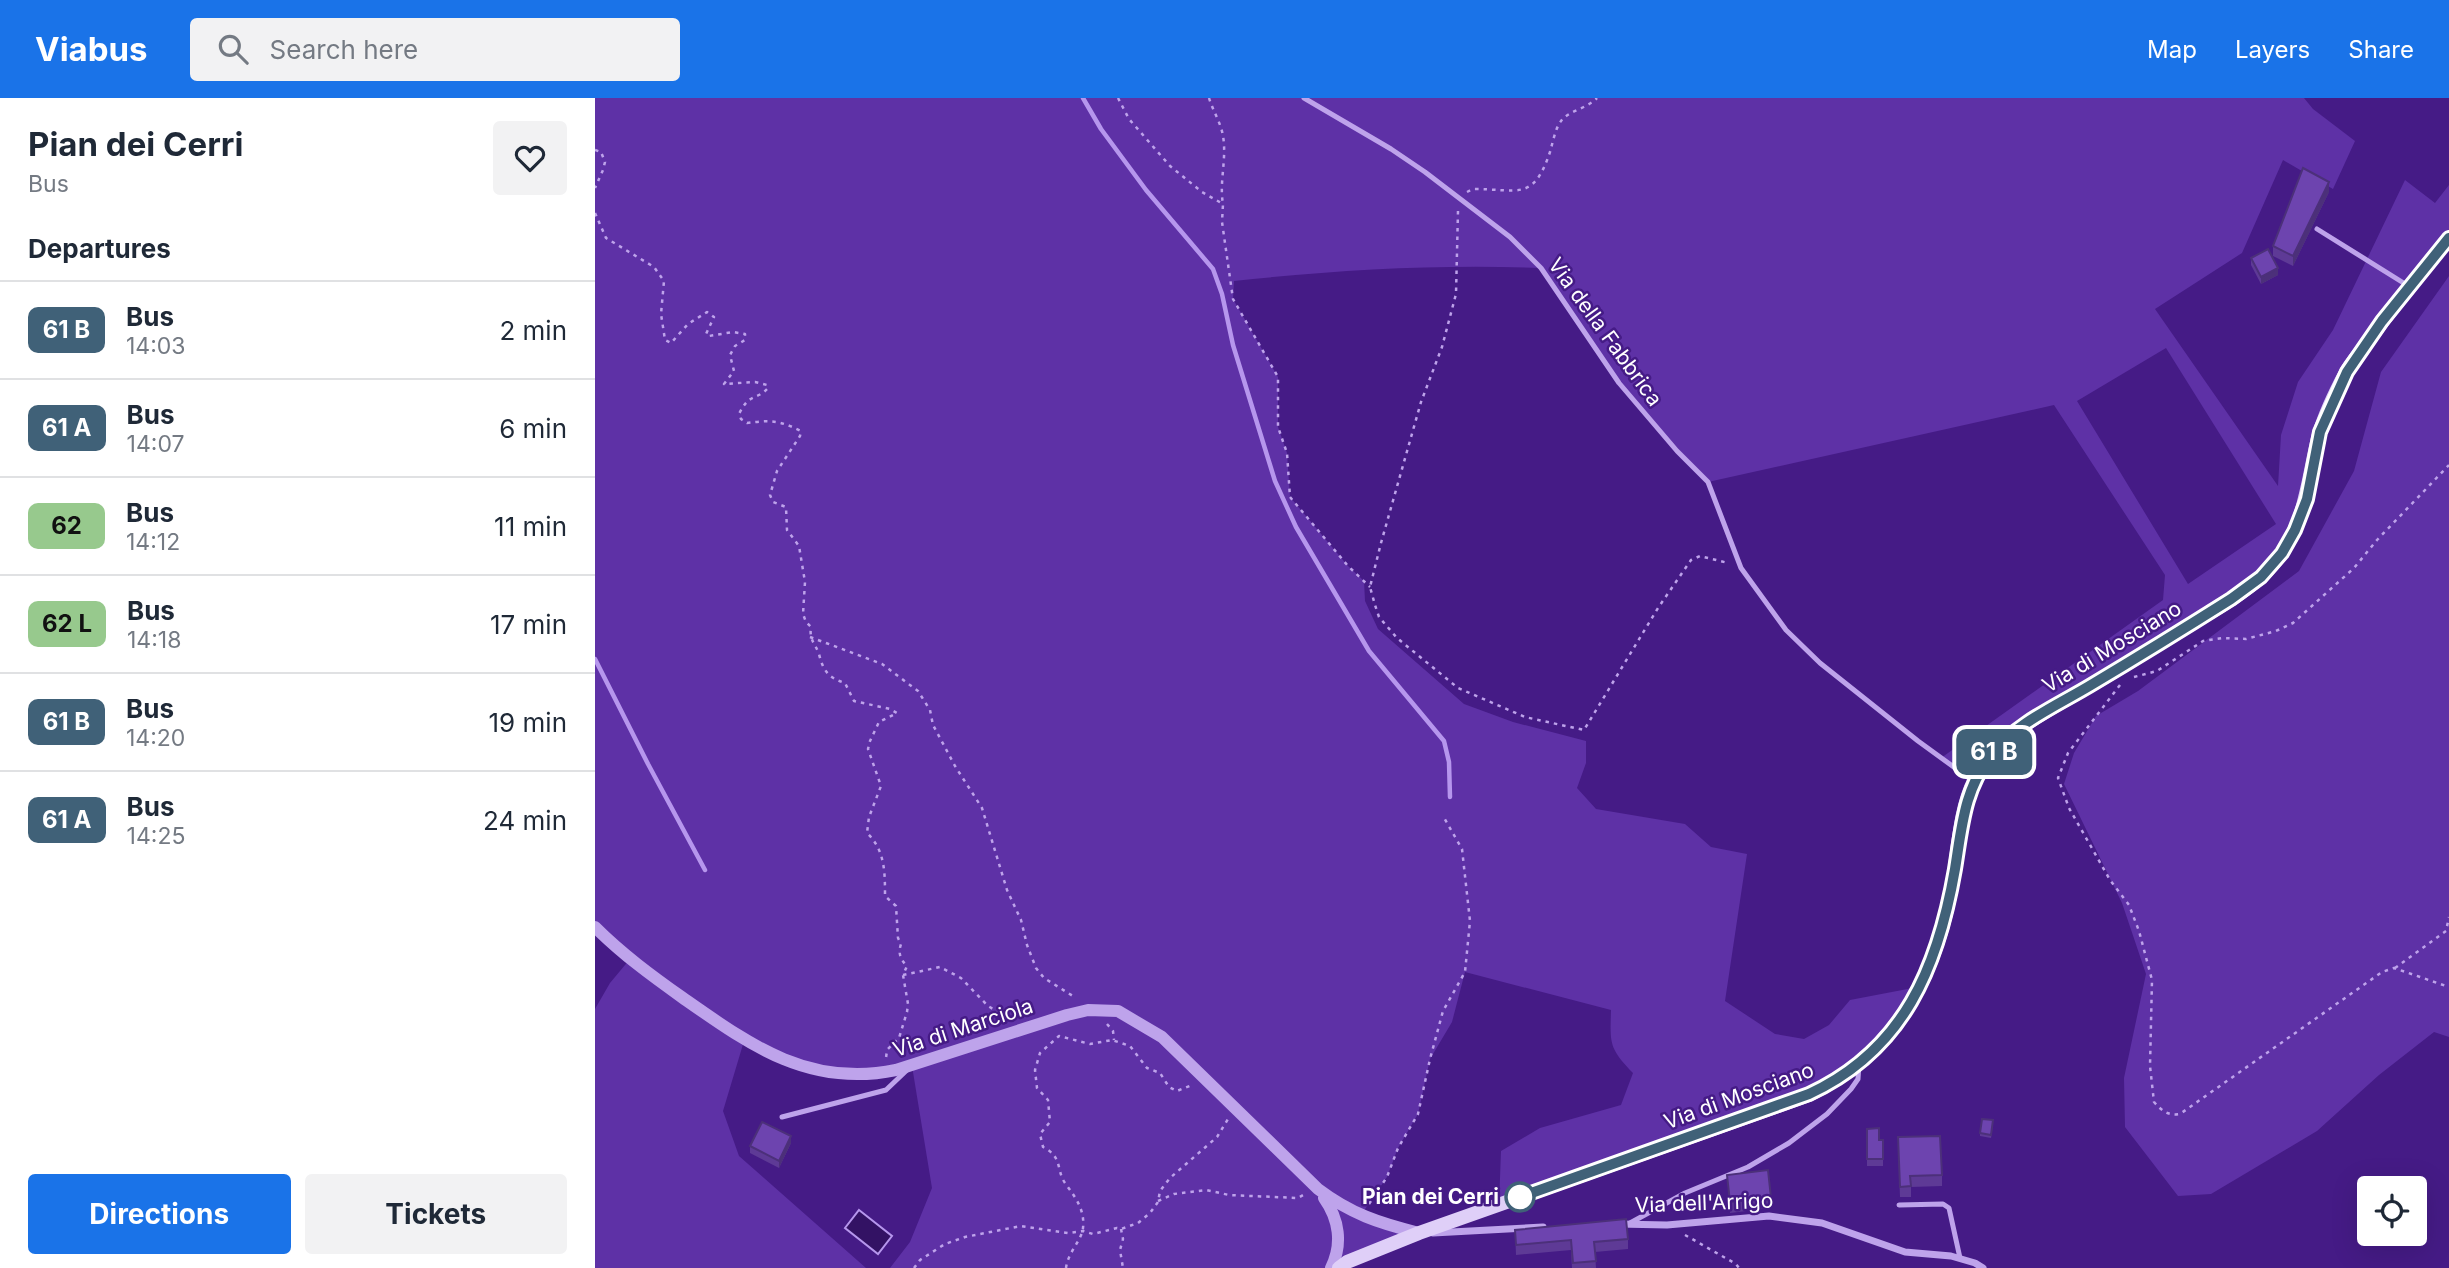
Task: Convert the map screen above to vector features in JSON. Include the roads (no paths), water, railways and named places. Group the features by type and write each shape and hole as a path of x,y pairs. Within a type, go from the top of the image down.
{"main road":[{"name":"Via di Mosciano","path":"1339,1268 1347,1262 1419,1233 1809,1094 1838,1081 1879,1046 1910,1004 1936,950 1948,912 1965,808 1973,781 1992,754 2005,740 2027,724 2222,605 2261,577 2282,553 2295,530 2307,499 2320,432 2347,372 2449,238"}],"street":[{"name":"Via di Marciola","path":"595,927 636,964 744,1041 783,1060 831,1073 885,1072 1088,1010 1118,1011 1162,1037 1318,1189 1340,1206 1419,1233"},
{"name":"Via di Marciola","path":"1318,1189 1338,1223 1338,1246 1331,1268"},
{"name":"Via dell'Arrigo","path":"1604,1224 1667,1224 1769,1216 1822,1223 1905,1252 1951,1255 1983,1268"},
{"path":"1419,1233 1551,1227"}],"lane":[{"name":"Via della Fabbrica","path":"1304,98 1391,149 1459,197 1510,237 1541,268 1619,383 1677,451 1708,482 1741,568 1786,630 1820,663 1917,741 1973,781"},
{"path":"2317,229 2410,287"},
{"path":"1630,1223 1685,1193 1748,1167 1789,1143 1827,1114 1851,1089 1858,1079 1860,1063"},
{"path":"782,1117 886,1090 912,1065"},
{"path":"1899,1205 1943,1204 1949,1208 1960,1258"}],"waterway":[{"path":"1083,98 1101,129 1146,190 1213,269 1222,294 1233,345 1275,481 1296,527 1369,651 1444,741 1449,762 1450,797"},
{"path":"595,659 705,870"}],"place":[{"name":"Pian dei Cerri","path":"1520,1197"}]}
